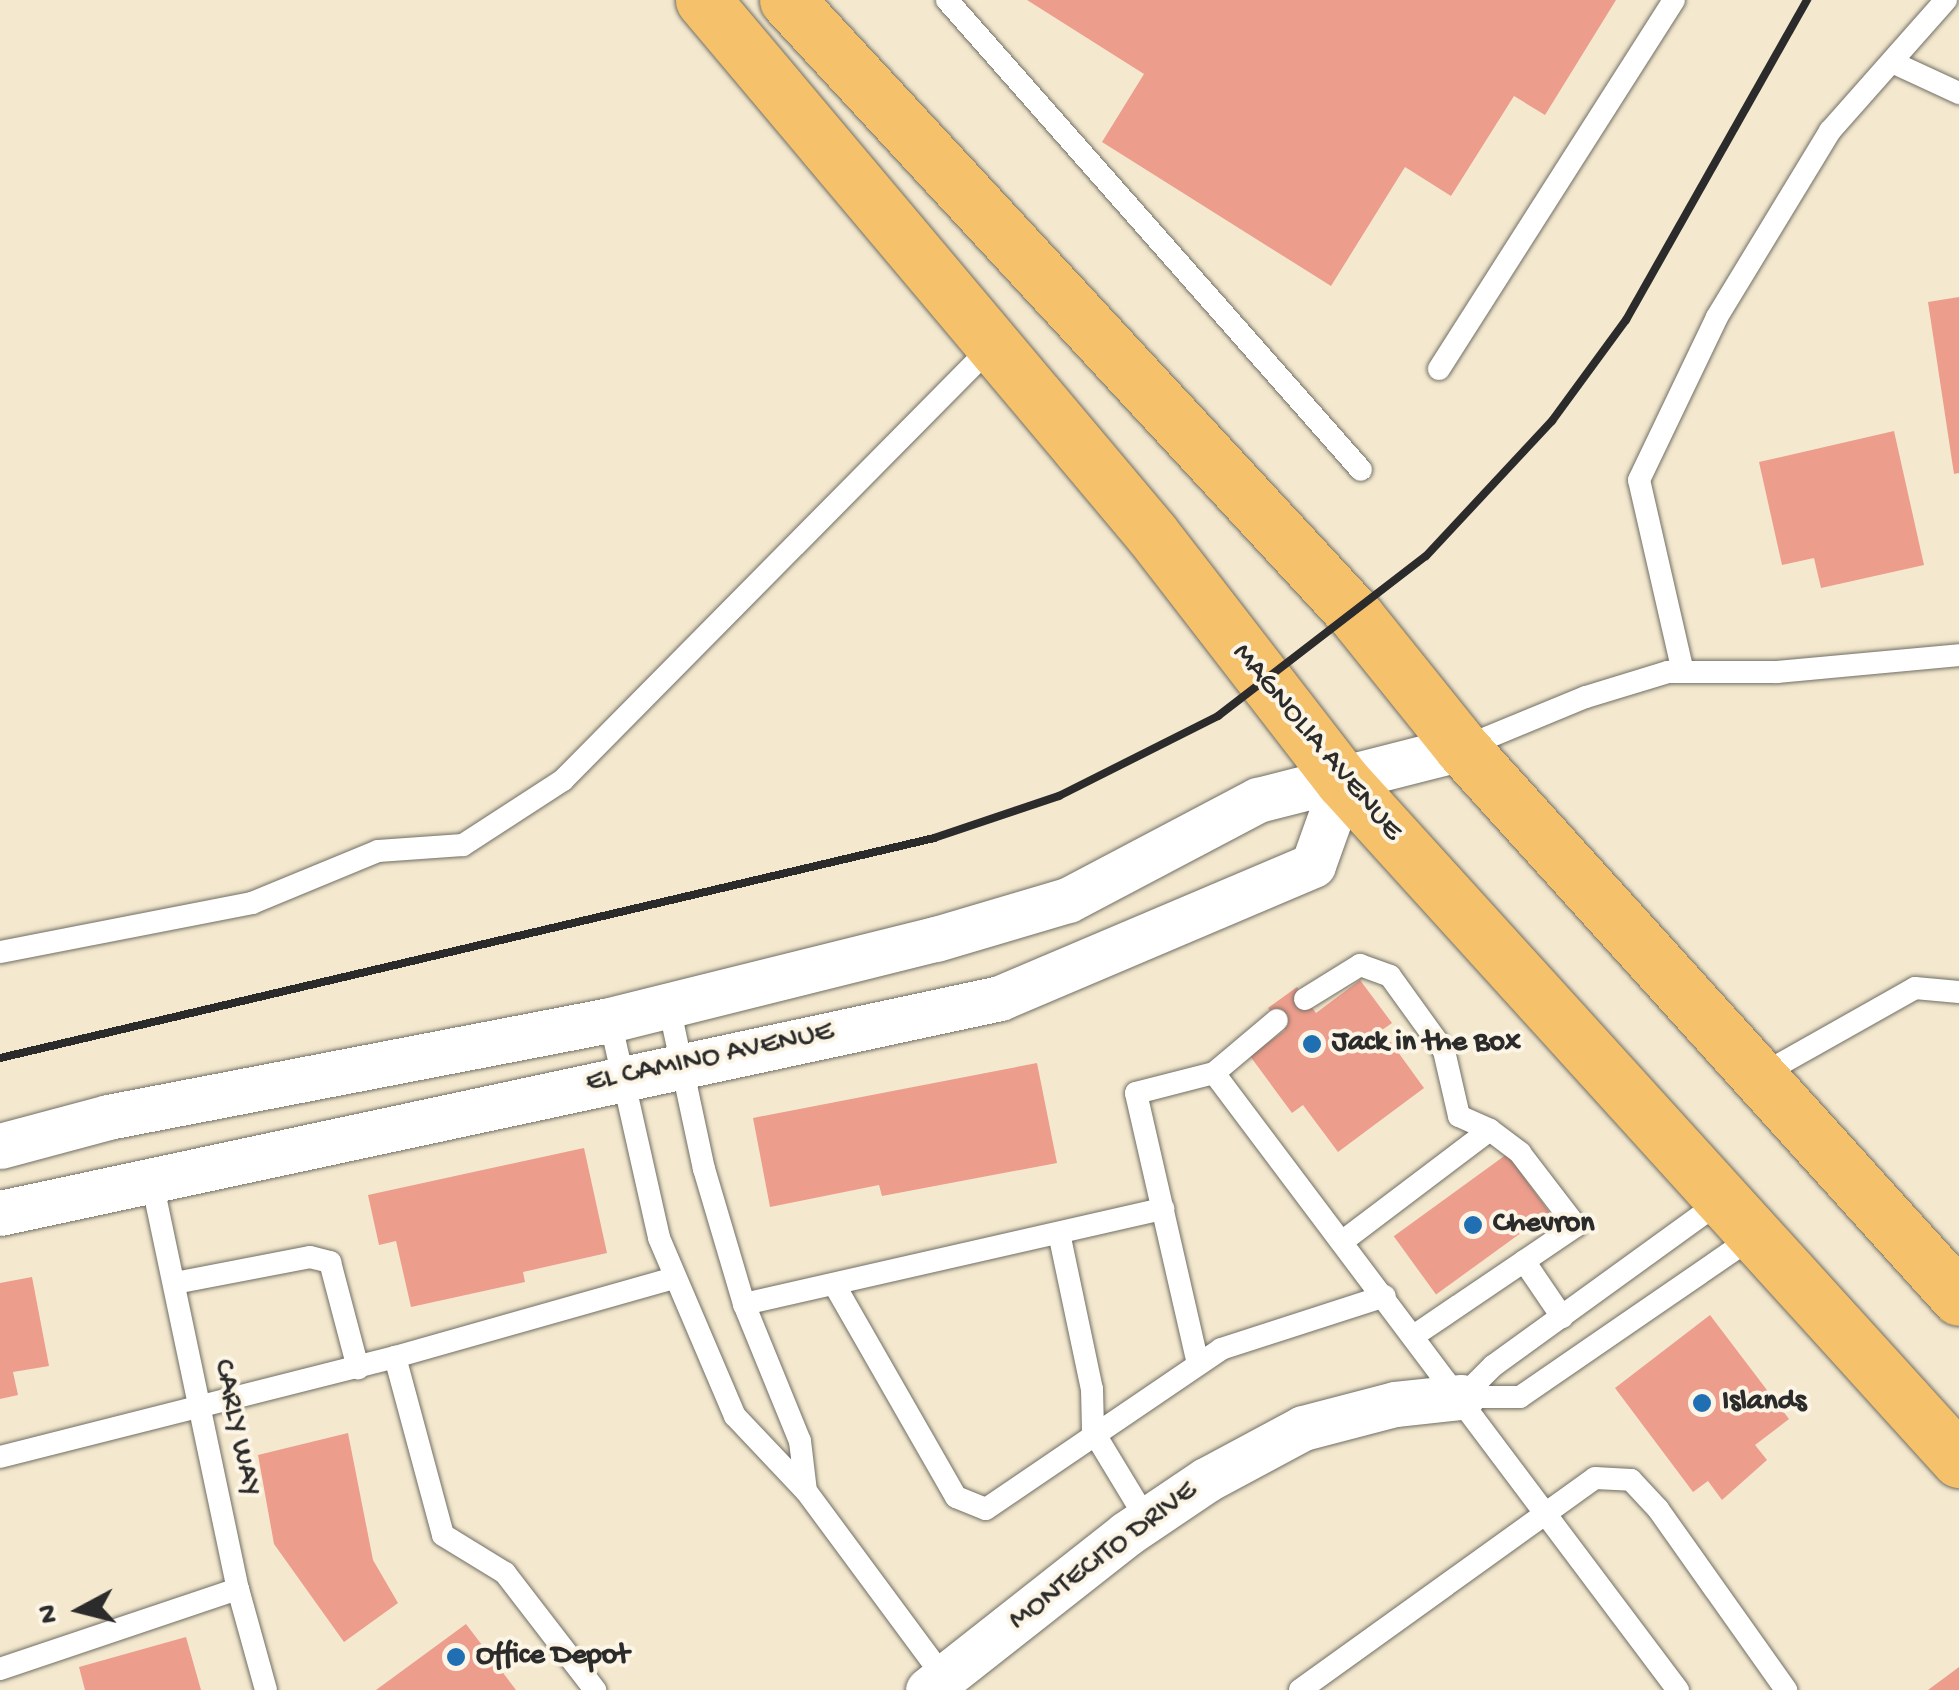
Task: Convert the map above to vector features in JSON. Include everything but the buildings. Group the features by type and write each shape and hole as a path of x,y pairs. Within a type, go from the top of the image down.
{"main road":[{"name":"MAGNOLIA AVENUE","path":"703,0 1152,534 1343,781 1959,1460"},
{"path":"787,0 1356,616 1462,748 1959,1298"}],"street":[{"name":"EL CAMINO AVENUE","path":"0,1146 108,1116 610,1020 1068,900 1258,800 1462,748"},
{"name":"EL CAMINO AVENUE","path":"0,1213 1000,998 1314,865 1343,781"},
{"name":"MONTECITO DRIVE","path":"942,1686 1147,1520 1303,1428 1395,1404 1462,1397"}],"lane":[{"path":"947,0 1360,470"},
{"path":"1439,369 1674,0"},
{"path":"1682,672 1639,480 1716,317 1830,131 1894,64 1946,0"},
{"path":"1894,64 1959,94"},
{"path":"0,952 252,903 378,852 463,845 563,780 994,345"},
{"path":"1462,748 1586,697 1682,672 1778,672 1959,655"},
{"path":"1305,998 1360,965 1390,976 1444,1051 1459,1116 1490,1130 1520,1153 1576,1226 1415,1336"},
{"path":"1759,1076 1915,988 1959,992"},
{"path":"670,1006 704,1169 744,1304 800,1441 806,1491"},
{"path":"610,1020 618,1078 674,1278 735,1416 806,1491 942,1686"},
{"path":"1198,1364 1136,1093 1214,1073 1277,1020"},
{"path":"1214,1073 1462,1397 1678,1690"},
{"path":"1343,1241 1490,1130"},
{"name":"CARLY WAY","path":"151,1178 238,1589 266,1690"},
{"path":"744,1304 1163,1209"},
{"path":"1462,1397 1493,1366 1562,1318 1740,1217"},
{"path":"1462,1397 1520,1397 1740,1217"},
{"path":"1059,1233 1092,1388 1092,1431 1147,1520"},
{"path":"175,1283 310,1257 330,1262 358,1368"},
{"path":"1524,1261 1562,1318"},
{"path":"0,1457 199,1403 358,1368 674,1278"},
{"path":"834,1284 956,1498 986,1509 1092,1431 1221,1350 1385,1296"},
{"path":"396,1357 443,1536 505,1574 595,1690"},
{"path":"1300,1690 1596,1478 1631,1480 1694,1554 1786,1690"},
{"path":"0,1669 238,1589"},
{"path":"0,1678 4,1690"}],"railway":[{"path":"0,1058 934,838 1059,796 1218,716 1426,556 1552,421 1626,320 1807,0"}],"place":[{"name":"Jack in the Box","path":"1312,1044"},
{"name":"Chevron","path":"1473,1225"},
{"name":"Islands","path":"1702,1403"},
{"name":"Office Depot","path":"456,1657"}]}
